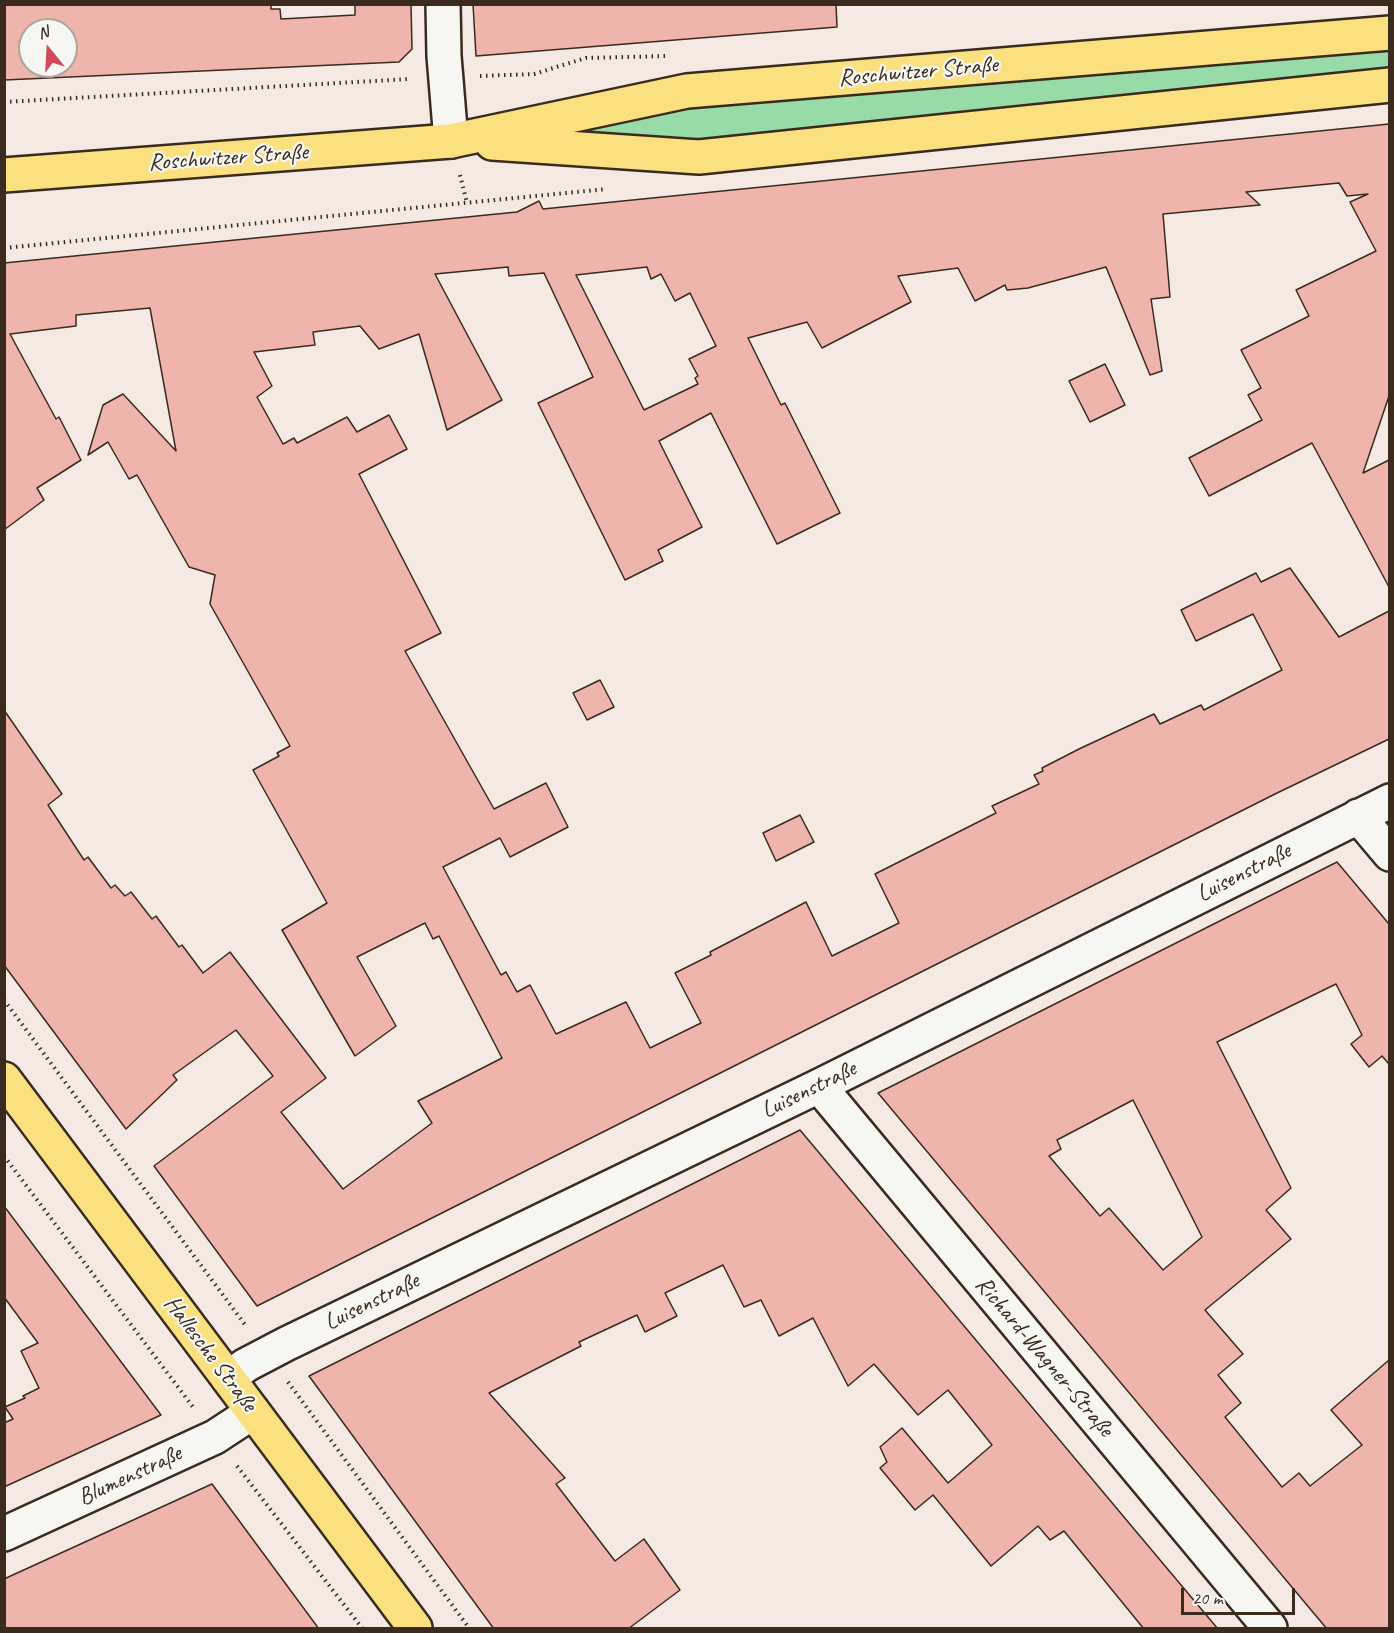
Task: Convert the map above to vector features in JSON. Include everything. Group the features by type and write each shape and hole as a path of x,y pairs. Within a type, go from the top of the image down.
{"main road":[{"name":"Roschwitzer Straße","path":"4,175 451,141 687,91 1389,33"},
{"name":"Roschwitzer Straße","path":"451,141 699,157 1389,85"},
{"name":"Hallesche Straße","path":"4,1079 415,1629"}],"street":[{"path":"443,4 444,56 451,141"},
{"name":"Luisenstraße","path":"228,1378 266,1353 819,1086 1389,801"},
{"path":"1358,816 1389,854"},
{"name":"Richard-Wagner-Straße","path":"819,1086 1270,1629"},
{"name":"Blumenstraße","path":"4,1534 215,1437 253,1412"}],"path":[{"path":"4,1000 469,1629"},
{"path":"4,1156 362,1629"}],"green space":[{"path":"1389,45 1389,70 716,139 563,131 684,102"}],"building":[{"path":"4,4 271,4 271,9 280,9 281,19 355,15 355,4 411,4 412,49 399,62 78,77 78,18 18,18 18,78 48,78 4,80"},
{"path":"473,4 836,4 837,27 476,56"},
{"path":"1389,124 1389,396 1363,473 1389,460 1389,587 1312,443 1209,496 1189,458 1262,420 1248,395 1261,388 1241,350 1309,316 1296,290 1376,251 1350,202 1368,194 1347,196 1339,183 1246,192 1260,205 1163,214 1170,297 1151,299 1162,371 1150,375 1106,267 1028,288 1007,290 1005,285 975,301 958,268 898,276 911,302 822,348 807,322 748,338 781,405 785,403 840,513 777,544 711,413 659,441 702,527 658,550 663,561 625,580 538,403 593,377 544,273 509,276 508,267 435,274 502,400 447,430 419,334 379,349 360,326 313,332 315,345 254,352 272,386 257,397 283,444 294,438 297,443 347,417 357,432 389,415 407,449 359,474 441,633 405,651 494,809 546,783 568,827 510,857 500,838 443,867 501,975 506,972 517,992 530,985 556,1034 626,1002 650,1048 701,1023 675,973 806,902 832,956 899,923 875,874 996,813 992,806 1039,784 1034,775 1043,771 1042,768 1079,749 1154,714 1160,724 1201,705 1204,710 1282,670 1253,614 1196,641 1181,610 1256,573 1261,582 1290,568 1339,637 1389,611 1389,739 1275,794 257,1306 154,1166 273,1076 236,1030 173,1075 177,1080 126,1129 4,965 4,710 62,794 48,805 84,860 88,857 111,888 115,885 125,896 131,892 152,919 156,916 179,947 182,945 203,973 230,952 326,1078 281,1112 343,1189 432,1123 418,1101 502,1058 439,936 433,939 425,923 357,957 396,1026 355,1056 282,930 327,903 253,770 279,756 277,753 290,746 210,604 215,575 189,567 137,475 129,479 108,442 88,455 103,405 123,394 176,451 150,308 76,315 76,326 10,334 56,419 59,417 81,460 37,488 44,500 4,530 4,263 517,212 539,201 543,209","holes":["647,267 651,279 661,274 675,301 690,293 716,346 689,359 698,376 695,378 698,384 644,410 576,275"]},
{"path":"1105,364 1125,405 1090,422 1069,381"},
{"path":"600,680 614,707 587,720 573,693"},
{"path":"800,815 814,842 776,861 763,833"},
{"path":"1337,862 1389,924 1389,1064 1382,1056 1369,1067 1351,1044 1362,1035 1336,984 1217,1042 1291,1188 1266,1210 1291,1239 1205,1310 1243,1354 1218,1375 1241,1403 1225,1417 1282,1487 1299,1473 1310,1486 1362,1445 1331,1410 1389,1360 1389,1629 1327,1629 878,1093","holes":["1133,1100 1202,1237 1163,1270 1109,1208 1100,1216 1049,1156 1061,1149 1057,1140"]},
{"path":"800,1130 1218,1629 1144,1629 1064,1531 1050,1540 1038,1526 991,1566 933,1495 915,1510 880,1468 887,1462 880,1447 902,1428 948,1483 992,1445 948,1390 918,1415 874,1364 848,1386 813,1318 779,1336 761,1300 744,1307 723,1265 665,1293 677,1316 645,1332 637,1315 579,1342 581,1346 489,1393 565,1478 556,1484 615,1561 644,1539 680,1590 628,1629 494,1629 309,1376"},
{"path":"4,1206 161,1415 4,1487 4,1423 13,1419 5,1407 25,1398 23,1396 39,1388 21,1351 38,1343 4,1297"},
{"path":"212,1484 319,1629 4,1629 4,1579"}]}
